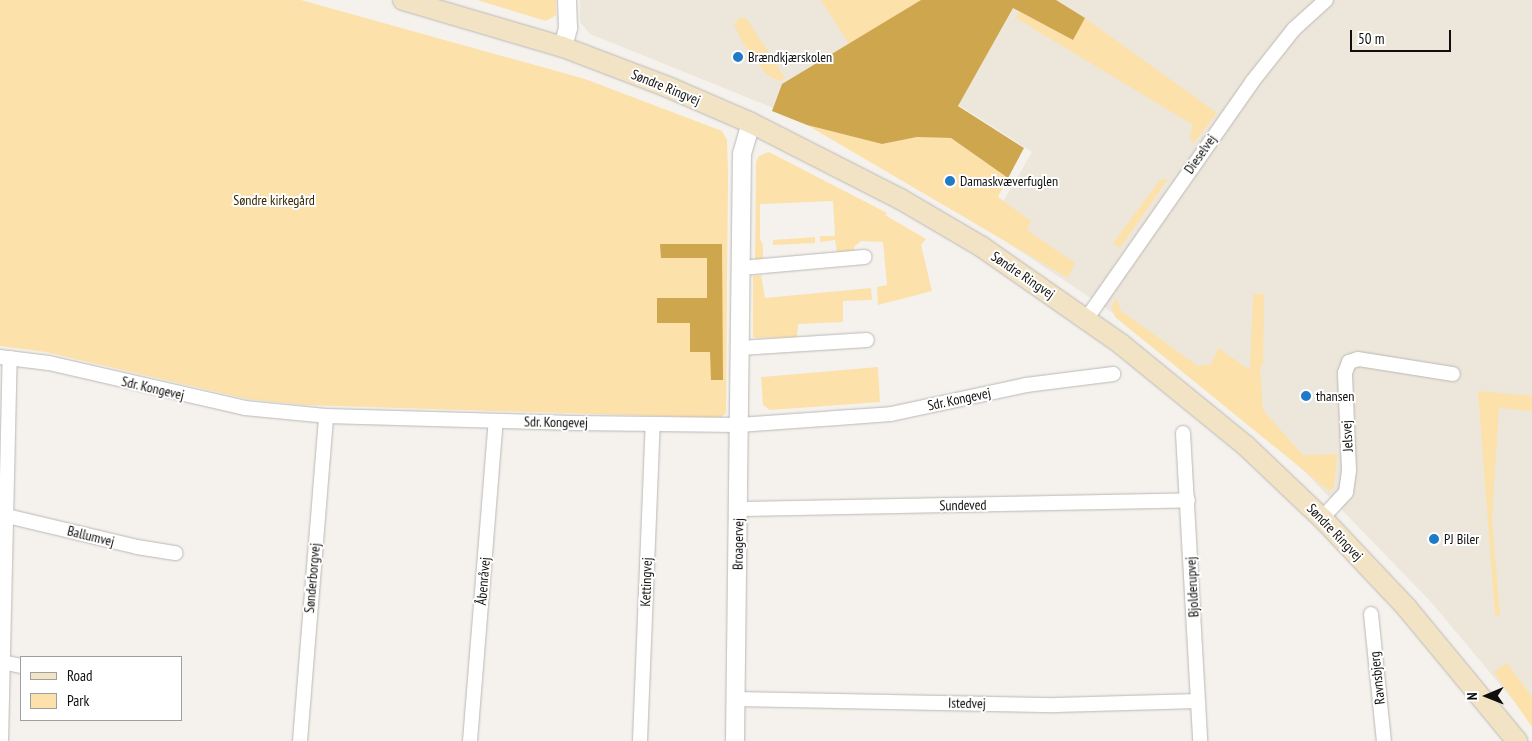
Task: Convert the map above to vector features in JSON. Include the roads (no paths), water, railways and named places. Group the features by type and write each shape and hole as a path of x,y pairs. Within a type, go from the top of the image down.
{"main road":[{"name":"Søndre Ringvej","path":"403,0 563,47 751,123 911,204 982,247 1087,318 1246,446 1322,518 1412,614 1517,741"}],"street":[{"path":"563,47 568,28 568,0"},
{"name":"Dieselvej","path":"1087,318 1252,82 1294,29 1326,0"},
{"name":"Broagervej","path":"735,741 742,154 751,123"},
{"path":"741,268 865,257"},
{"path":"740,348 867,340"},
{"path":"1,741 6,516 5,358"},
{"name":"Sdr. Kongevej","path":"5,358 49,363 245,408 326,416 653,424 739,425 891,414 1026,384 1113,374"},
{"name":"Jelsvej","path":"1322,518 1346,492 1349,470 1345,373 1349,362 1358,359 1453,374"},
{"name":"Sønderborgvej","path":"300,741 326,416"},
{"name":"Åbenråvej","path":"470,741 496,421"},
{"name":"Kettingvej","path":"640,741 653,424"},
{"name":"Bjolderupvej","path":"1183,433 1200,741"},
{"name":"Sundeved","path":"738,510 1188,500"},
{"name":"Ballumvej","path":"6,516 137,547 176,553"},
{"name":"Ravnsbjerg","path":"1370,614 1384,741"},
{"path":"2,662 20,666"},
{"name":"Istedvej","path":"736,699 1056,705 1198,701"}],"place":[{"name":"Brændkjærskolen","path":"738,57"},
{"name":"Damaskvæverfuglen","path":"950,181"},
{"name":"thansen","path":"1306,396"},
{"name":"PJ Biler","path":"1434,539"}],"park label":[{"name":"Søndre kirkegård","path":"274,200"}]}
